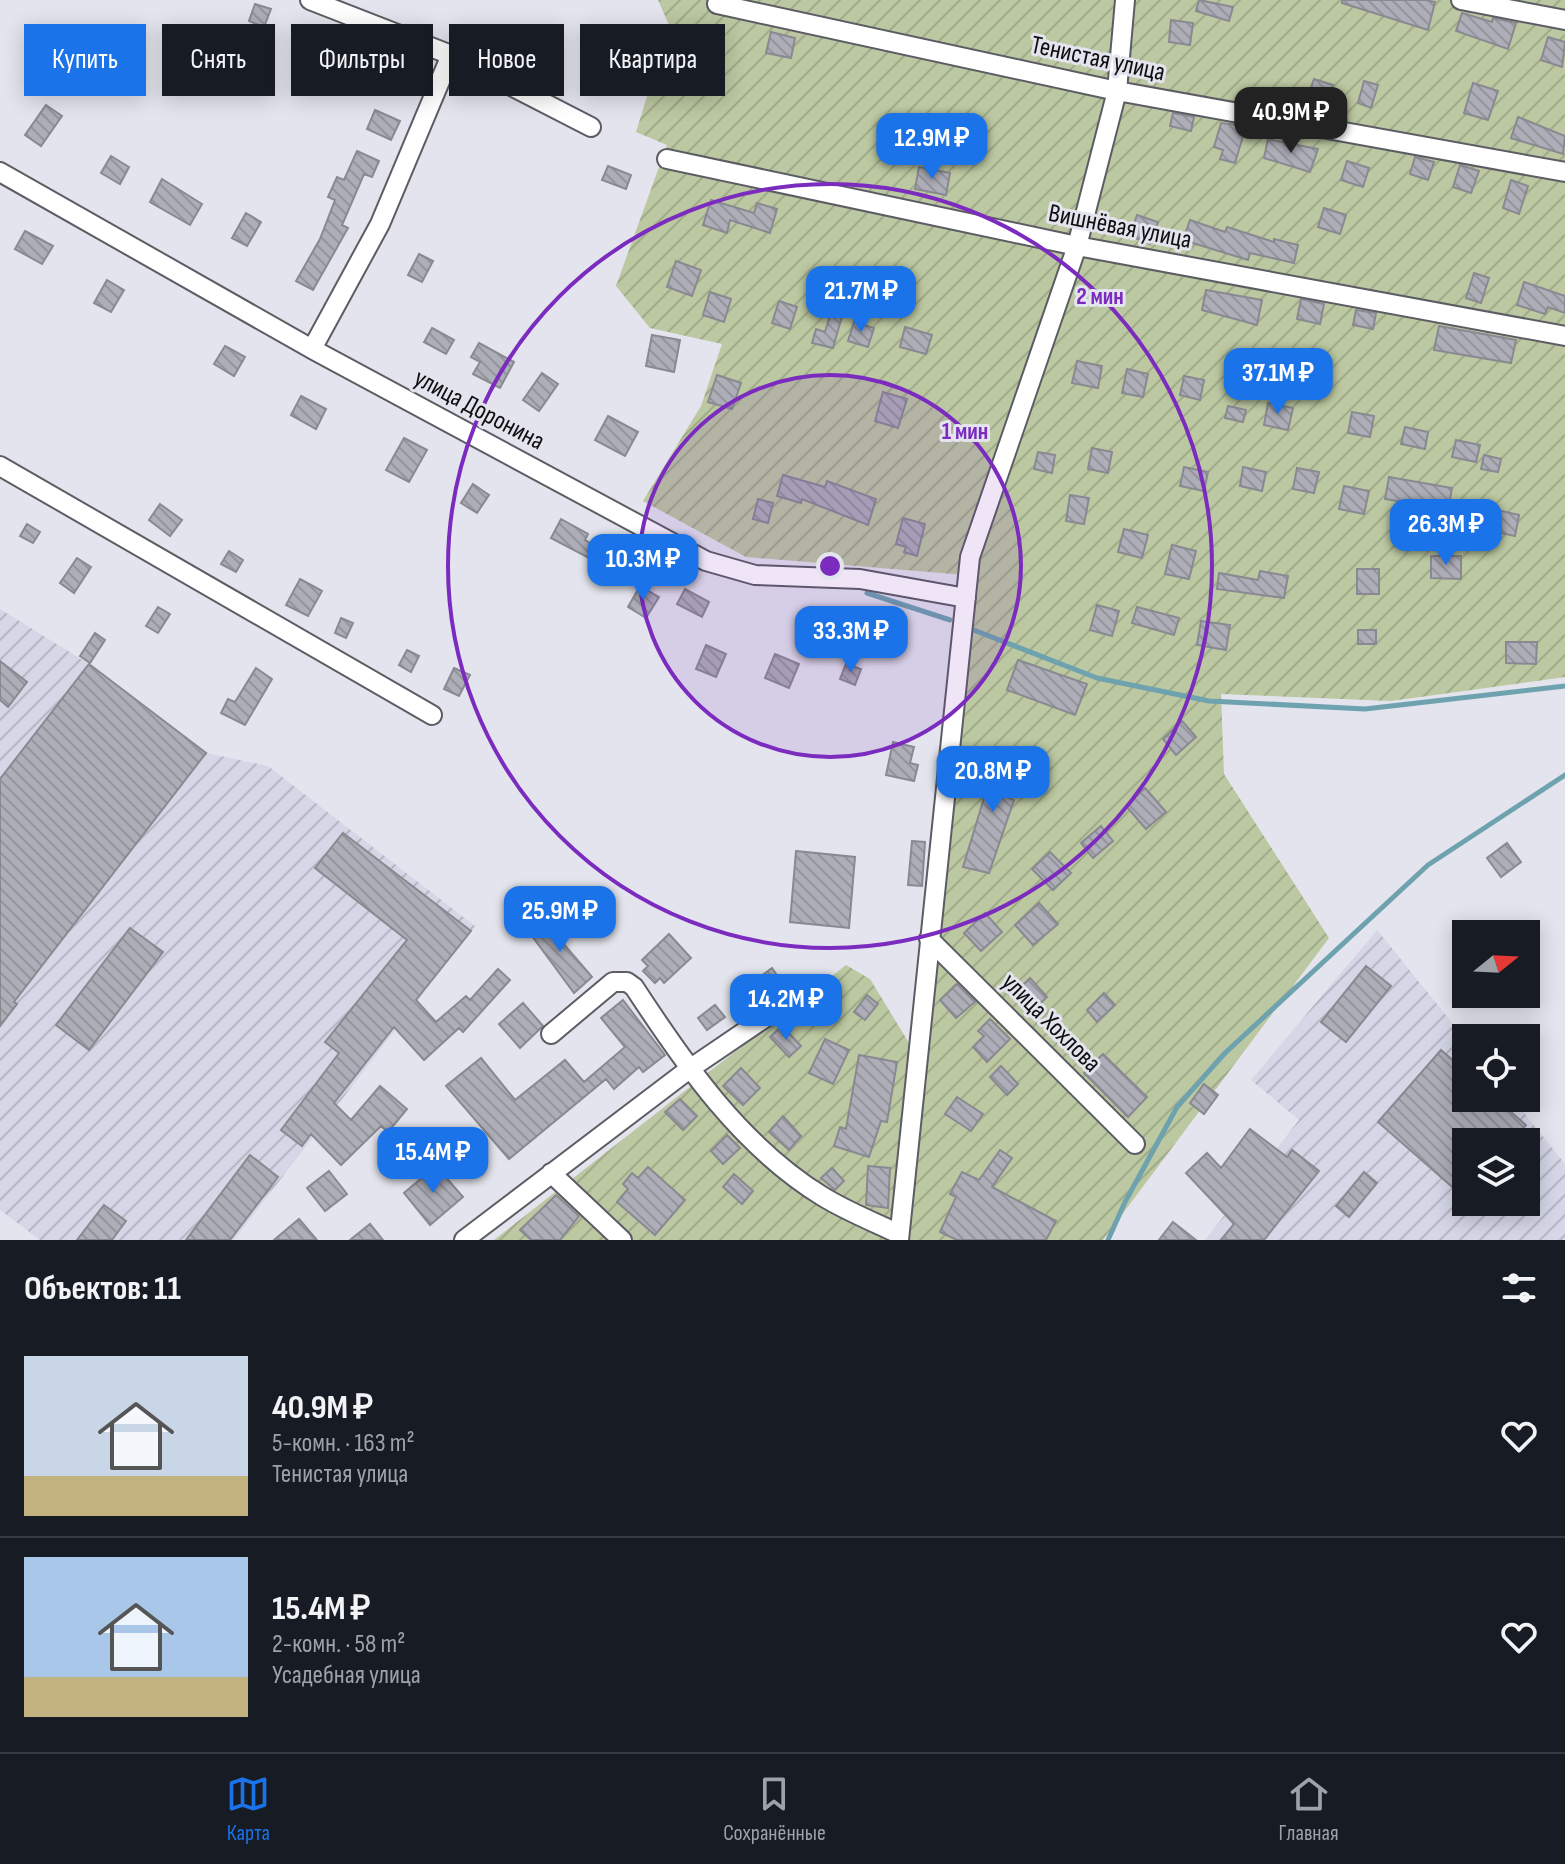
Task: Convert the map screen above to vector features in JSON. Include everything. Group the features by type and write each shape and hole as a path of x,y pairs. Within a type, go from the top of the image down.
{"street":[{"path":"310,0 449,54"},
{"path":"551,1034 613,982 627,982 688,1070 768,1157 823,1197 899,1237 970,557 1077,246 1117,91 1125,0"},
{"path":"1461,0 1565,20"},
{"name":"Тенистая улица","path":"717,4 1117,91 1565,172"},
{"path":"312,349 380,224 449,60"},
{"path":"531,96 591,127"},
{"name":"Вишнёвая улица","path":"667,159 1077,246 1565,336"},
{"name":"улица Доронина","path":"0,172 312,349 706,561 755,575 860,579 966,598"},
{"path":"0,466 432,715"},
{"name":"улица Хохлова","path":"929,939 1135,1144"},
{"path":"464,1240 688,1070 800,994"},
{"path":"551,1173 622,1240"}],"shaded area":[{"path":"0,609 89,664 206,753 268,766 475,926 234,1240 40,1240 0,1210"},
{"path":"1377,930 1453,1024 1452,1112 1523,1112 1536,1128 1452,1128 1452,1216 1540,1216 1540,1133 1565,1164 1565,1240 1205,1240 1299,1120 1251,1080"}],"green space":[{"path":"658,0 1565,0 1565,677 1391,701 1221,694 1224,774 1329,938 1103,1240 494,1240 846,965 870,979 909,1043 978,576 746,557 643,501 701,406 722,344 650,328 616,286 667,145 636,132 647,96 725,96 725,24 669,24"}],"building":[{"path":"1199,0 1233,7 1229,21 1196,11"},
{"path":"1342,0 1435,2 1428,30 1342,3"},
{"path":"255,4 271,9 265,24 249,21"},
{"path":"1462,13 1492,22 1493,18 1516,23 1508,49 1456,31"},
{"path":"1171,20 1193,23 1190,45 1169,42"},
{"path":"771,32 795,38 791,58 766,53"},
{"path":"1548,37 1565,42 1562,67 1541,60"},
{"path":"1314,79 1333,85 1327,105 1307,99"},
{"path":"1364,81 1378,85 1371,108 1358,103"},
{"path":"1473,83 1498,91 1488,120 1464,113"},
{"path":"46,105 62,116 41,146 25,135"},
{"path":"375,110 400,121 391,140 367,129"},
{"path":"1173,113 1194,117 1191,131 1170,126"},
{"path":"1518,117 1565,136 1563,154 1511,138"},
{"path":"1221,123 1246,126 1235,163 1220,159 1223,150 1214,147"},
{"path":"1268,139 1318,149 1310,172 1264,158"},
{"path":"357,151 379,161 372,177 364,174 342,225 348,228 313,290 296,281 320,239 335,200 328,197 337,177 344,180"},
{"path":"111,156 129,167 120,184 101,173"},
{"path":"1415,157 1434,162 1428,180 1410,174"},
{"path":"1347,161 1369,168 1363,187 1341,180"},
{"path":"1460,165 1479,171 1471,193 1453,187"},
{"path":"608,166 631,175 626,189 602,180"},
{"path":"919,167 950,173 946,195 915,189"},
{"path":"162,179 202,204 190,225 150,202"},
{"path":"1511,180 1528,186 1519,214 1503,208"},
{"path":"711,200 754,213 757,203 777,209 770,233 730,220 727,233 703,225"},
{"path":"1324,208 1346,215 1340,234 1318,227"},
{"path":"246,213 261,222 247,246 232,238"},
{"path":"1137,215 1158,222 1150,244 1130,236"},
{"path":"1190,220 1225,232 1227,227 1274,242 1274,239 1298,245 1294,263 1250,253 1248,260 1183,240"},
{"path":"25,231 53,246 42,264 15,249"},
{"path":"419,254 433,261 422,282 408,275"},
{"path":"676,261 701,270 692,296 667,287"},
{"path":"1474,273 1489,278 1481,303 1466,298"},
{"path":"107,280 124,290 111,312 94,303"},
{"path":"865,281 877,284 873,300 861,297"},
{"path":"1524,282 1565,296 1565,313 1548,307 1545,314 1517,305"},
{"path":"1206,290 1262,300 1257,325 1202,310"},
{"path":"710,292 731,299 724,322 703,315"},
{"path":"1301,299 1324,304 1320,324 1297,319"},
{"path":"779,301 797,307 790,329 772,323"},
{"path":"833,306 844,309 833,348 812,343 816,329 825,332"},
{"path":"1356,310 1376,313 1373,329 1353,325"},
{"path":"854,322 874,328 868,347 848,341"},
{"path":"1439,326 1516,340 1511,363 1434,350"},
{"path":"905,327 932,335 926,354 900,347"},
{"path":"432,328 454,340 446,354 424,342"},
{"path":"652,335 680,340 674,372 646,366"},
{"path":"479,343 514,362 500,388 473,374 480,362 471,357"},
{"path":"225,346 245,357 234,376 214,364"},
{"path":"1077,361 1102,366 1098,388 1072,383"},
{"path":"1127,369 1148,374 1143,397 1122,393"},
{"path":"542,373 558,384 539,411 523,400"},
{"path":"717,375 741,383 732,409 708,402"},
{"path":"1184,376 1204,380 1200,400 1180,395"},
{"path":"883,392 907,399 898,428 875,421"},
{"path":"301,396 326,409 316,429 291,415"},
{"path":"1268,403 1293,408 1288,430 1264,425"},
{"path":"1228,406 1246,410 1243,422 1225,418"},
{"path":"1352,412 1374,416 1370,437 1348,433"},
{"path":"608,416 638,432 625,456 595,440"},
{"path":"1405,427 1428,432 1425,449 1401,444"},
{"path":"404,438 427,450 409,482 386,470"},
{"path":"1456,440 1480,445 1476,462 1452,457"},
{"path":"1092,448 1112,452 1108,473 1088,469"},
{"path":"1038,452 1055,455 1052,473 1034,469"},
{"path":"1484,455 1501,459 1498,472 1481,469"},
{"path":"1184,467 1208,472 1204,491 1180,486"},
{"path":"1243,467 1266,472 1262,491 1240,486"},
{"path":"1297,468 1319,472 1314,493 1293,489"},
{"path":"783,475 825,487 827,481 876,499 868,525 802,499 801,503 777,496"},
{"path":"1389,477 1452,488 1448,510 1385,499"},
{"path":"473,484 489,495 477,513 461,503"},
{"path":"1344,486 1369,491 1364,514 1339,509"},
{"path":"1070,495 1089,498 1084,524 1066,521"},
{"path":"758,499 773,503 768,523 753,519"},
{"path":"160,504 182,520 170,536 149,520"},
{"path":"1497,510 1519,515 1515,536 1492,531"},
{"path":"903,518 925,524 917,556 904,552 906,547 896,544"},
{"path":"561,519 588,534 585,540 619,559 611,575 592,565 595,561 551,538"},
{"path":"27,524 40,532 33,543 20,536"},
{"path":"1124,529 1148,535 1142,558 1118,552"},
{"path":"1172,545 1196,551 1189,579 1165,574"},
{"path":"229,551 243,560 236,572 221,564"},
{"path":"1431,556 1461,556 1461,579 1431,578"},
{"path":"77,558 91,567 74,593 60,583"},
{"path":"1357,569 1379,569 1379,594 1357,594"},
{"path":"1260,571 1288,576 1284,598 1217,589 1219,573 1258,580"},
{"path":"300,579 322,591 308,616 286,605"},
{"path":"640,586 659,597 646,618 628,607"},
{"path":"685,589 709,602 702,617 677,604"},
{"path":"1097,605 1119,611 1112,636 1090,630"},
{"path":"158,607 170,614 158,633 146,626"},
{"path":"1137,607 1179,618 1174,635 1132,623"},
{"path":"883,610 906,617 893,657 869,649"},
{"path":"341,618 353,623 346,638 335,633"},
{"path":"1201,621 1230,625 1226,650 1197,645"},
{"path":"1358,630 1376,630 1376,644 1358,644"},
{"path":"95,633 105,640 90,663 80,656"},
{"path":"1506,642 1537,642 1536,664 1506,663"},
{"path":"706,645 726,654 716,677 696,669"},
{"path":"407,650 419,656 411,672 399,665"},
{"path":"775,654 799,664 789,688 765,678"},
{"path":"1018,660 1087,684 1075,715 1007,690"},
{"path":"0,661 27,682 8,707 0,700"},
{"path":"89,664 206,753 14,1002 17,1004 0,1026 0,779"},
{"path":"846,664 861,669 855,685 840,679"},
{"path":"256,668 272,679 245,725 221,713 228,699 235,702"},
{"path":"454,668 470,675 459,696 444,689"},
{"path":"1182,721 1196,737 1176,755 1163,739"},
{"path":"893,742 914,747 910,763 918,765 914,781 886,775"},
{"path":"999,749 1019,754 1007,797 1014,800 989,873 963,867"},
{"path":"1145,788 1166,812 1146,829 1126,806"},
{"path":"1101,826 1113,841 1093,858 1081,843"},
{"path":"343,833 471,931 416,1000 436,1022 466,996 470,1000 498,969 510,980 463,1032 459,1028 424,1060 394,1027 334,1103 351,1120 380,1086 407,1109 388,1132 381,1126 341,1165 311,1134 302,1146 281,1130 339,1053 325,1042 407,940 315,868"},
{"path":"912,841 925,842 922,886 908,885"},
{"path":"1507,843 1521,862 1501,877 1487,858"},
{"path":"796,851 855,857 849,928 790,922"},
{"path":"1050,852 1071,873 1053,890 1032,869"},
{"path":"1039,903 1058,924 1033,945 1015,925"},
{"path":"985,913 1002,932 981,951 964,933"},
{"path":"548,916 567,939 562,942 592,977 574,993 529,932"},
{"path":"130,928 163,952 89,1050 56,1025"},
{"path":"669,934 691,958 664,983 660,978 655,983 643,971 648,966 642,960"},
{"path":"1366,966 1391,986 1346,1042 1321,1022"},
{"path":"772,968 786,988 770,1000 756,980"},
{"path":"1030,978 1047,997 1031,1012 1014,994"},
{"path":"957,984 975,1002 956,1018 940,1000"},
{"path":"822,990 837,1005 827,1015 812,1000"},
{"path":"1104,993 1115,1005 1097,1022 1087,1010"},
{"path":"867,995 878,1004 865,1020 854,1012"},
{"path":"623,1000 665,1055 643,1072 639,1067 614,1089 606,1079 509,1159 446,1086 481,1058 515,1100 565,1060 584,1082 625,1047 601,1018"},
{"path":"523,1003 543,1026 520,1048 499,1024"},
{"path":"715,1005 725,1017 707,1030 698,1018"},
{"path":"990,1019 1010,1039 987,1062 973,1047 984,1036 978,1031"},
{"path":"782,1026 801,1046 789,1057 770,1037"},
{"path":"825,1039 849,1050 833,1084 809,1073"},
{"path":"1441,1050 1452,1060 1452,1112 1511,1112 1526,1125 1524,1128 1452,1128 1452,1187 1378,1122"},
{"path":"1103,1054 1147,1097 1128,1117 1084,1073"},
{"path":"859,1055 897,1062 887,1122 881,1121 869,1157 834,1146 840,1127 846,1129"},
{"path":"1001,1066 1018,1084 1007,1095 990,1077"},
{"path":"741,1068 760,1088 743,1105 723,1086"},
{"path":"1204,1084 1218,1095 1204,1114 1190,1103"},
{"path":"957,1097 983,1114 971,1131 945,1114"},
{"path":"680,1099 697,1116 683,1130 665,1112"},
{"path":"783,1116 801,1136 789,1150 769,1132"},
{"path":"1250,1129 1287,1157 1292,1150 1319,1171 1264,1240 1221,1240 1234,1224 1186,1173 1207,1153 1221,1168"},
{"path":"727,1135 740,1148 723,1164 711,1151"},
{"path":"1000,1150 1012,1158 992,1187 1056,1221 1046,1240 957,1240 940,1232 956,1197 950,1194 962,1172 979,1180"},
{"path":"250,1155 278,1177 230,1240 186,1240"},
{"path":"436,1166 463,1197 430,1225 404,1193"},
{"path":"868,1166 890,1168 888,1208 866,1205"},
{"path":"648,1167 685,1200 655,1235 617,1202 628,1189 623,1184 632,1173 638,1178"},
{"path":"832,1168 844,1181 835,1190 821,1178"},
{"path":"329,1171 347,1194 325,1211 307,1188"},
{"path":"1364,1172 1377,1183 1349,1217 1336,1206"},
{"path":"734,1174 753,1191 742,1204 723,1187"},
{"path":"556,1195 579,1216 560,1240 531,1240 520,1230"},
{"path":"104,1205 126,1221 112,1240 77,1240"},
{"path":"299,1219 317,1240 274,1240"},
{"path":"1173,1222 1196,1240 1159,1240"},
{"path":"370,1224 383,1240 350,1240"}],"waterway":[{"path":"867,593 950,620"},
{"path":"971,629 1097,678 1209,701 1365,709 1565,686"},
{"path":"1108,1240 1125,1202 1177,1107 1224,1054 1428,865 1565,775"}]}
